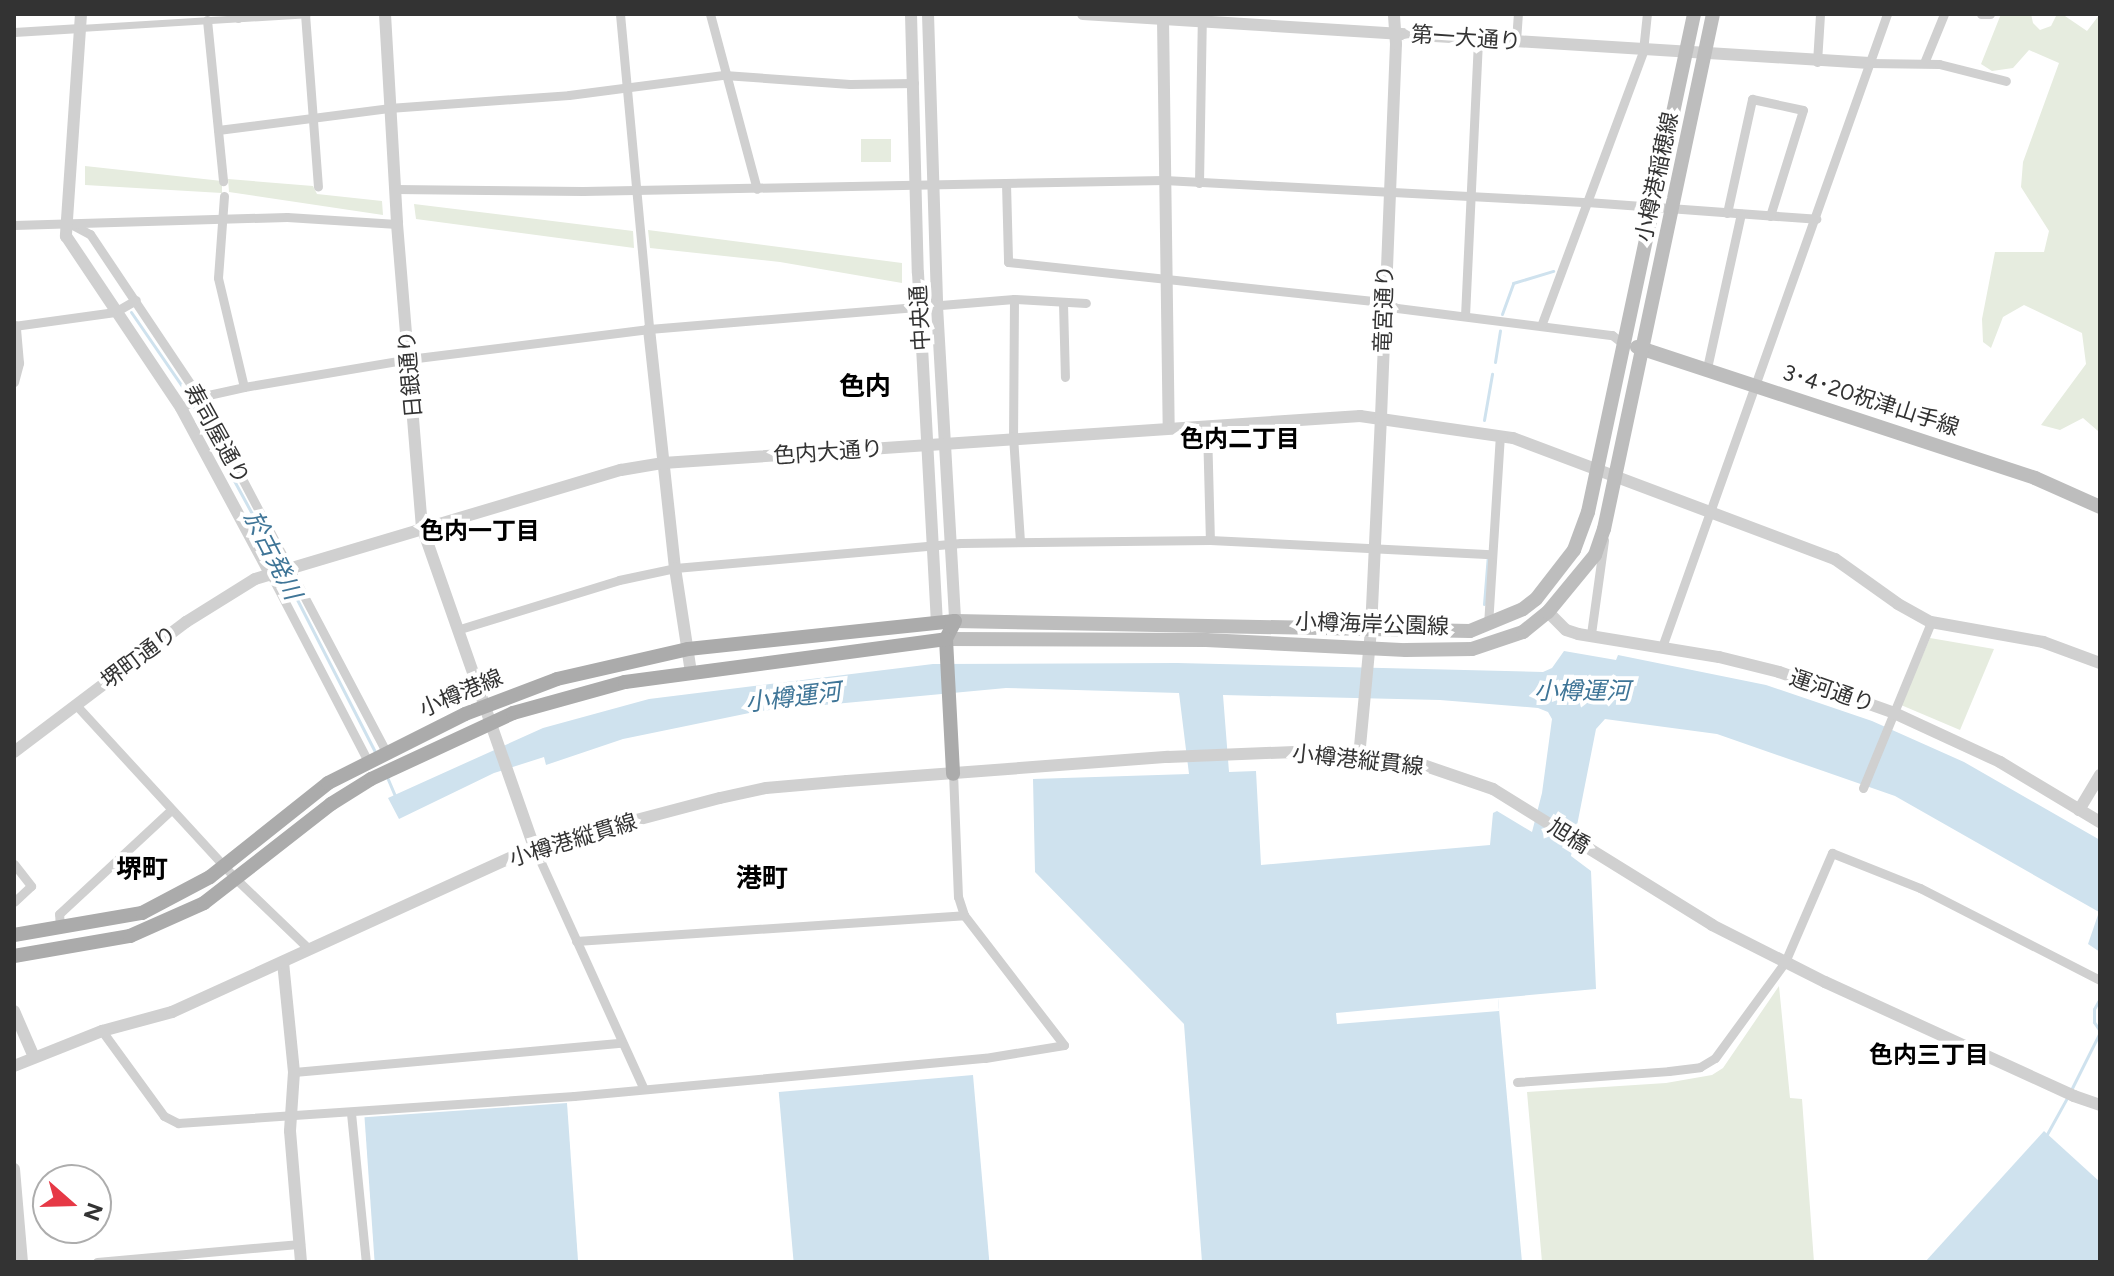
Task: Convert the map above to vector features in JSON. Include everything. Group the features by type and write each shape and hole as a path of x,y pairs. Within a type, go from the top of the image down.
{"main road":[{"name":"小樽港稲穂線","path":"1625,345 1694,14"},
{"name":"小樽港稲穂線","path":"1644,349 1713,14"},
{"name":"3･4･20祝津山手線","path":"1625,345 1707,368 2035,478 2100,507"},
{"name":"小樽海岸公園線","path":"955,621 1470,631 1488,625 1523,609 1549,585 1583,531 1599,472 1625,345"},
{"name":"小樽海岸公園線","path":"946,639 1206,640 1472,649 1523,632 1548,612 1595,555 1604,529 1644,349"},
{"path":"937,621 946,639 953,774"},
{"name":"小樽港線","path":"14,933 142,913 176,897 224,866 304,800 368,761 485,706 557,679 688,649 955,621"},
{"path":"946,639 955,621"},
{"name":"小樽港線","path":"14,956 130,936 204,903 331,804 371,779 525,709 625,682 946,639"}],"street":[{"path":"14,32 80,21 207,20 306,14 318,187"},
{"name":"日銀通り","path":"385,14 397,224 422,527 534,847"},
{"path":"620,14 663,463 691,673"},
{"path":"710,14 757,189"},
{"name":"中央通","path":"911,14 919,305 937,621"},
{"name":"中央通","path":"928,14 943,446 955,621"},
{"name":"第一大通り","path":"1083,14 1202,18 1686,54 1869,63"},
{"name":"竜宮通り","path":"1359,757 1370,647 1375,548 1396,44 1394,14"},
{"path":"1516,41 1518,14"},
{"path":"1541,326 1643,51 1647,14"},
{"path":"1817,62 1820,14"},
{"path":"1662,647 1887,14"},
{"path":"1924,63 1944,14"},
{"path":"1981,14 1990,14"},
{"path":"1163,17 1169,428"},
{"path":"1199,183 1202,18"},
{"path":"207,20 223,181"},
{"name":"寿司屋通り","path":"80,21 67,222 70,244 119,310 181,408 386,752"},
{"path":"1465,316 1478,39"},
{"path":"1869,63 1924,63 2006,81"},
{"path":"218,130 389,108 569,95 626,85 724,75 850,84 914,83"},
{"path":"1727,213 1752,99 1803,110 1770,216"},
{"path":"395,189 757,189 1164,180 1587,202 1816,219"},
{"path":"1006,183 1008,262 1385,302 1397,308 1612,335 1625,345"},
{"path":"224,196 218,278 244,387"},
{"path":"1707,368 1741,214"},
{"path":"14,225 287,217 397,224"},
{"name":"寿司屋通り","path":"67,222 90,234 199,397 368,761"},
{"path":"1014,299 1013,442 1020,542"},
{"path":"181,408 199,397 244,387 409,359 649,329 1014,299 1086,303"},
{"path":"14,382 19,363 15,325 119,310 134,301"},
{"path":"1063,303 1065,377"},
{"name":"色内大通り","path":"280,573 422,527 473,516 621,470 663,463 1013,442 1169,428 1381,417 1500,436 1835,559 1898,604 1931,622 2043,642 2100,663"},
{"path":"1207,428 1210,540"},
{"path":"1488,625 1500,436"},
{"path":"1591,634 1604,529"},
{"path":"460,629 619,580 675,568 933,545 1210,540 1491,554"},
{"name":"堺町通り","path":"14,752 210,606 255,579 280,573"},
{"name":"運河通り","path":"1548,612 1566,630 1779,672 1892,712 2000,762 2100,822"},
{"path":"1865,784 1931,622"},
{"path":"76,705 236,879 309,949"},
{"name":"小樽港縦貫線","path":"14,1066 102,1031 172,1012 534,847 766,788 1168,757 1295,752 1395,759 1445,770 1516,802"},
{"path":"102,1031 164,1116 178,1123 291,1118 985,1058 1064,1045 964,915 958,897 953,774"},
{"path":"2079,810 2100,775"},
{"name":"旭橋","path":"1516,802 1712,925 1785,962 2074,1096 2100,1105"},
{"path":"60,927 59,914 171,810"},
{"path":"534,847 643,1087"},
{"path":"1517,1082 1700,1067 1715,1058 1785,962 1832,853 1920,888 2100,980"},
{"path":"14,864 31,886 14,902"},
{"path":"576,941 964,915"},
{"path":"283,962 294,1072 291,1118 301,1262"},
{"path":"14,1011 34,1057"},
{"path":"294,1072 621,1043"},
{"path":"351,1113 366,1262"},
{"path":"14,1169 22,1262"},
{"path":"97,1262 300,1244"}],"shaded area":[{"path":"2001,14 2031,14 2033,23 2040,30 2051,26 2057,14 2062,14 2087,31 2100,14 2098,431 2083,418 2060,430 2041,425 2086,364 2082,333 2024,305 2003,317 1991,348 1983,342 1982,319 1995,252 2044,252 2049,231 2021,187 2023,162 2059,63 2029,50 2013,68 1992,71 1981,64"},
{"path":"861,139 891,139 891,162 861,162"},
{"path":"85,166 222,181 222,193 85,185"},
{"path":"228,179 313,186 317,194 382,201 383,215 229,192"},
{"path":"414,204 633,231 634,248 416,219"},
{"path":"648,230 902,263 902,283 780,262 650,248"},
{"path":"1930,638 1994,649 1960,730 1901,705"},
{"path":"1779,986 1790,1098 1802,1099 1814,1262 1542,1262 1527,1092 1666,1083 1712,1075 1723,1068"}],"water":[{"name":"小樽運河","path":"1564,651 1616,660 1618,655 1766,685 1872,721 1964,762 2100,840 2100,952 2088,944 2099,912 1895,796 1717,734 1605,719 1596,729 1571,856 1591,871 1596,989 1498,998 1522,1262 1202,1262 1184,1024 1035,872 1033,779 1189,774 1179,693 1006,688 759,711 623,739 546,765 544,757 494,773 399,819 388,798 543,728 649,699 933,664 1177,663 1543,672 1552,668","holes":["1223,695 1440,700 1538,708 1548,712 1552,719 1542,793 1532,832 1497,811 1493,813 1490,845 1261,865 1256,771 1229,772"]},
{"path":"973,1075 989,1262 794,1262 779,1092"},
{"path":"567,1103 578,1262 375,1262 364,1117"},
{"path":"2044,1131 2100,1182 2100,1262 1925,1262"}],"pier":[{"path":"1498,998 1499,1011 1337,1024 1336,1013"}],"waterway":[{"path":"1502,314 1513,283 1553,271"},
{"name":"於古発川","path":"131,312 190,398"},
{"path":"1495,362 1500,330"},
{"path":"1484,420 1492,374"},
{"name":"於古発川","path":"193,405 281,567"},
{"path":"1484,604 1488,554"},
{"name":"於古発川","path":"284,574 375,752"},
{"name":"於古発川","path":"387,777 395,796"},
{"path":"2100,998 2094,1009 2094,1022 2100,1031"},
{"path":"2071,1090 2100,1032"},
{"path":"2047,1134 2068,1096"}],"district":[{"name":"色内","path":"865,387"},
{"name":"色内二丁目","path":"1240,439"},
{"name":"色内一丁目","path":"480,531"},
{"name":"堺町","path":"142,870"},
{"name":"港町","path":"762,879"},
{"name":"色内三丁目","path":"1929,1055"}]}
